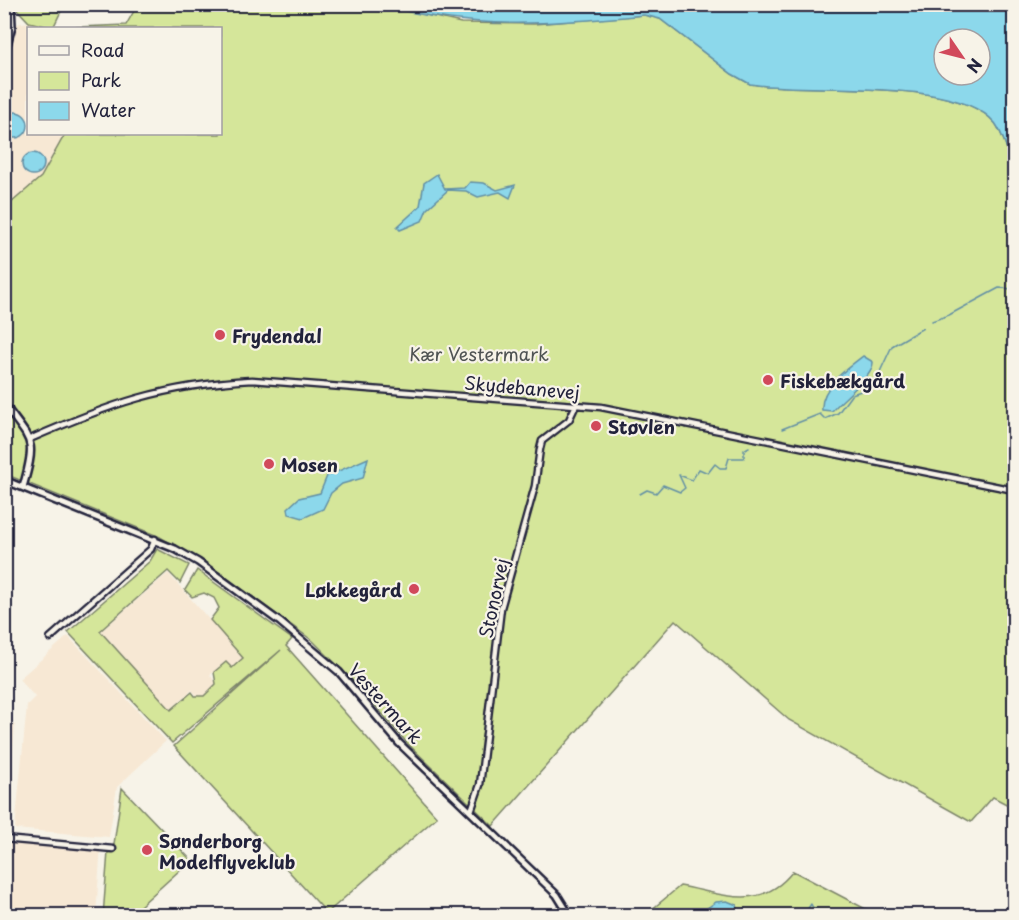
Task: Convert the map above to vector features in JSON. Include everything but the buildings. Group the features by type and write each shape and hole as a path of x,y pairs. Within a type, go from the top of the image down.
{"street":[{"path":"4,56 12,26 11,4"},
{"name":"Skydebanevej","path":"30,440 135,397 220,382 263,381 600,407 1014,490"},
{"path":"4,404 30,440 31,459 23,487"},
{"name":"Stonorvej","path":"471,811 480,785 501,608 535,486 542,441 569,420 576,405"},
{"name":"Vestermark","path":"4,480 155,539 198,562 308,645 339,672 399,742 557,896 570,915"},
{"path":"50,638 150,549 155,539"},
{"path":"4,839 113,849"}],"shaded area":[{"path":"29,22 50,27 27,27 27,135 64,135 41,177 5,209 5,61 16,24"},
{"path":"168,573 243,658 231,669 224,663 210,675 218,685 201,700 192,690 170,710 101,631"},
{"path":"68,636 166,741 117,787 109,837 15,829 27,705 35,697 19,679"},
{"path":"5,725 15,725 6,835 101,844 96,915 5,916"}],"green space":[{"name":"Kær Vestermark","path":"138,4 283,4 297,8 313,4 383,5 461,23 534,24 644,15 660,19 732,74 750,84 916,93 949,98 976,108 995,123 1004,139 1014,170 1014,808 993,797 971,822 789,720 675,620 493,826 408,744 360,688 313,641 220,573 160,537 5,474 4,209 41,177 64,135 222,135 222,27 78,27 126,25"},
{"path":"13,5 64,5 53,27 49,27 29,22"},
{"path":"157,549 189,565 180,583 168,571 100,631 171,710 192,692 195,696 204,696 216,684 214,672 226,662 232,668 243,658 210,620 219,608 214,598 204,593 192,597 185,590 197,570 292,639 286,646 437,817 327,913 174,746 281,650 172,743 68,632 150,561"},
{"name":"Sønderborg Modelflyveklub","path":"122,788 191,860 130,915 103,916 108,852 113,851"},
{"path":"793,871 877,915 735,915 737,905 702,911 697,915 644,916 680,886 727,896 755,896 768,892 781,884"}],"water":[{"path":"383,5 1014,5 1014,170 1004,139 995,123 976,108 949,98 916,93 750,84 732,74 660,19 644,15 578,21 513,23 448,19"},
{"path":"15,112 27,120 27,130 24,134 15,138 6,134 2,125 6,116"},
{"path":"33,153 41,156 44,164 41,172 33,175 25,172 22,164 25,156"},
{"path":"437,174 445,189 465,188 470,182 484,183 497,190 515,185 510,198 500,192 478,197 466,191 448,190 427,209 422,221 400,230 397,227 420,206 424,183"},
{"path":"863,356 873,362 868,373 832,411 822,410 825,394 830,386"},
{"path":"368,458 363,478 342,484 331,493 323,509 303,518 289,514 288,508 299,498 320,493 327,476"},
{"path":"727,901 737,905 735,915 697,915 716,902"}],"waterway":[{"path":"932,321 949,315 999,288 1014,289"},
{"path":"782,429 820,414 825,419 838,413 852,394 867,389 878,376 892,346 923,328"},
{"path":"640,494 647,490 656,493 663,485 680,492 685,488 679,475 692,480 699,469 708,473 715,464 720,468 726,468 729,458 744,458 744,450 749,447"},
{"path":"803,916 811,904 813,908 832,916"}],"place":[{"name":"Frydendal","path":"220,335"},
{"name":"Fiskebækgård","path":"768,380"},
{"name":"Støvlen","path":"596,426"},
{"name":"Mosen","path":"269,464"},
{"name":"Løkkegård","path":"414,589"},
{"name":"Sønderborg Modelflyveklub","path":"147,850"}]}
